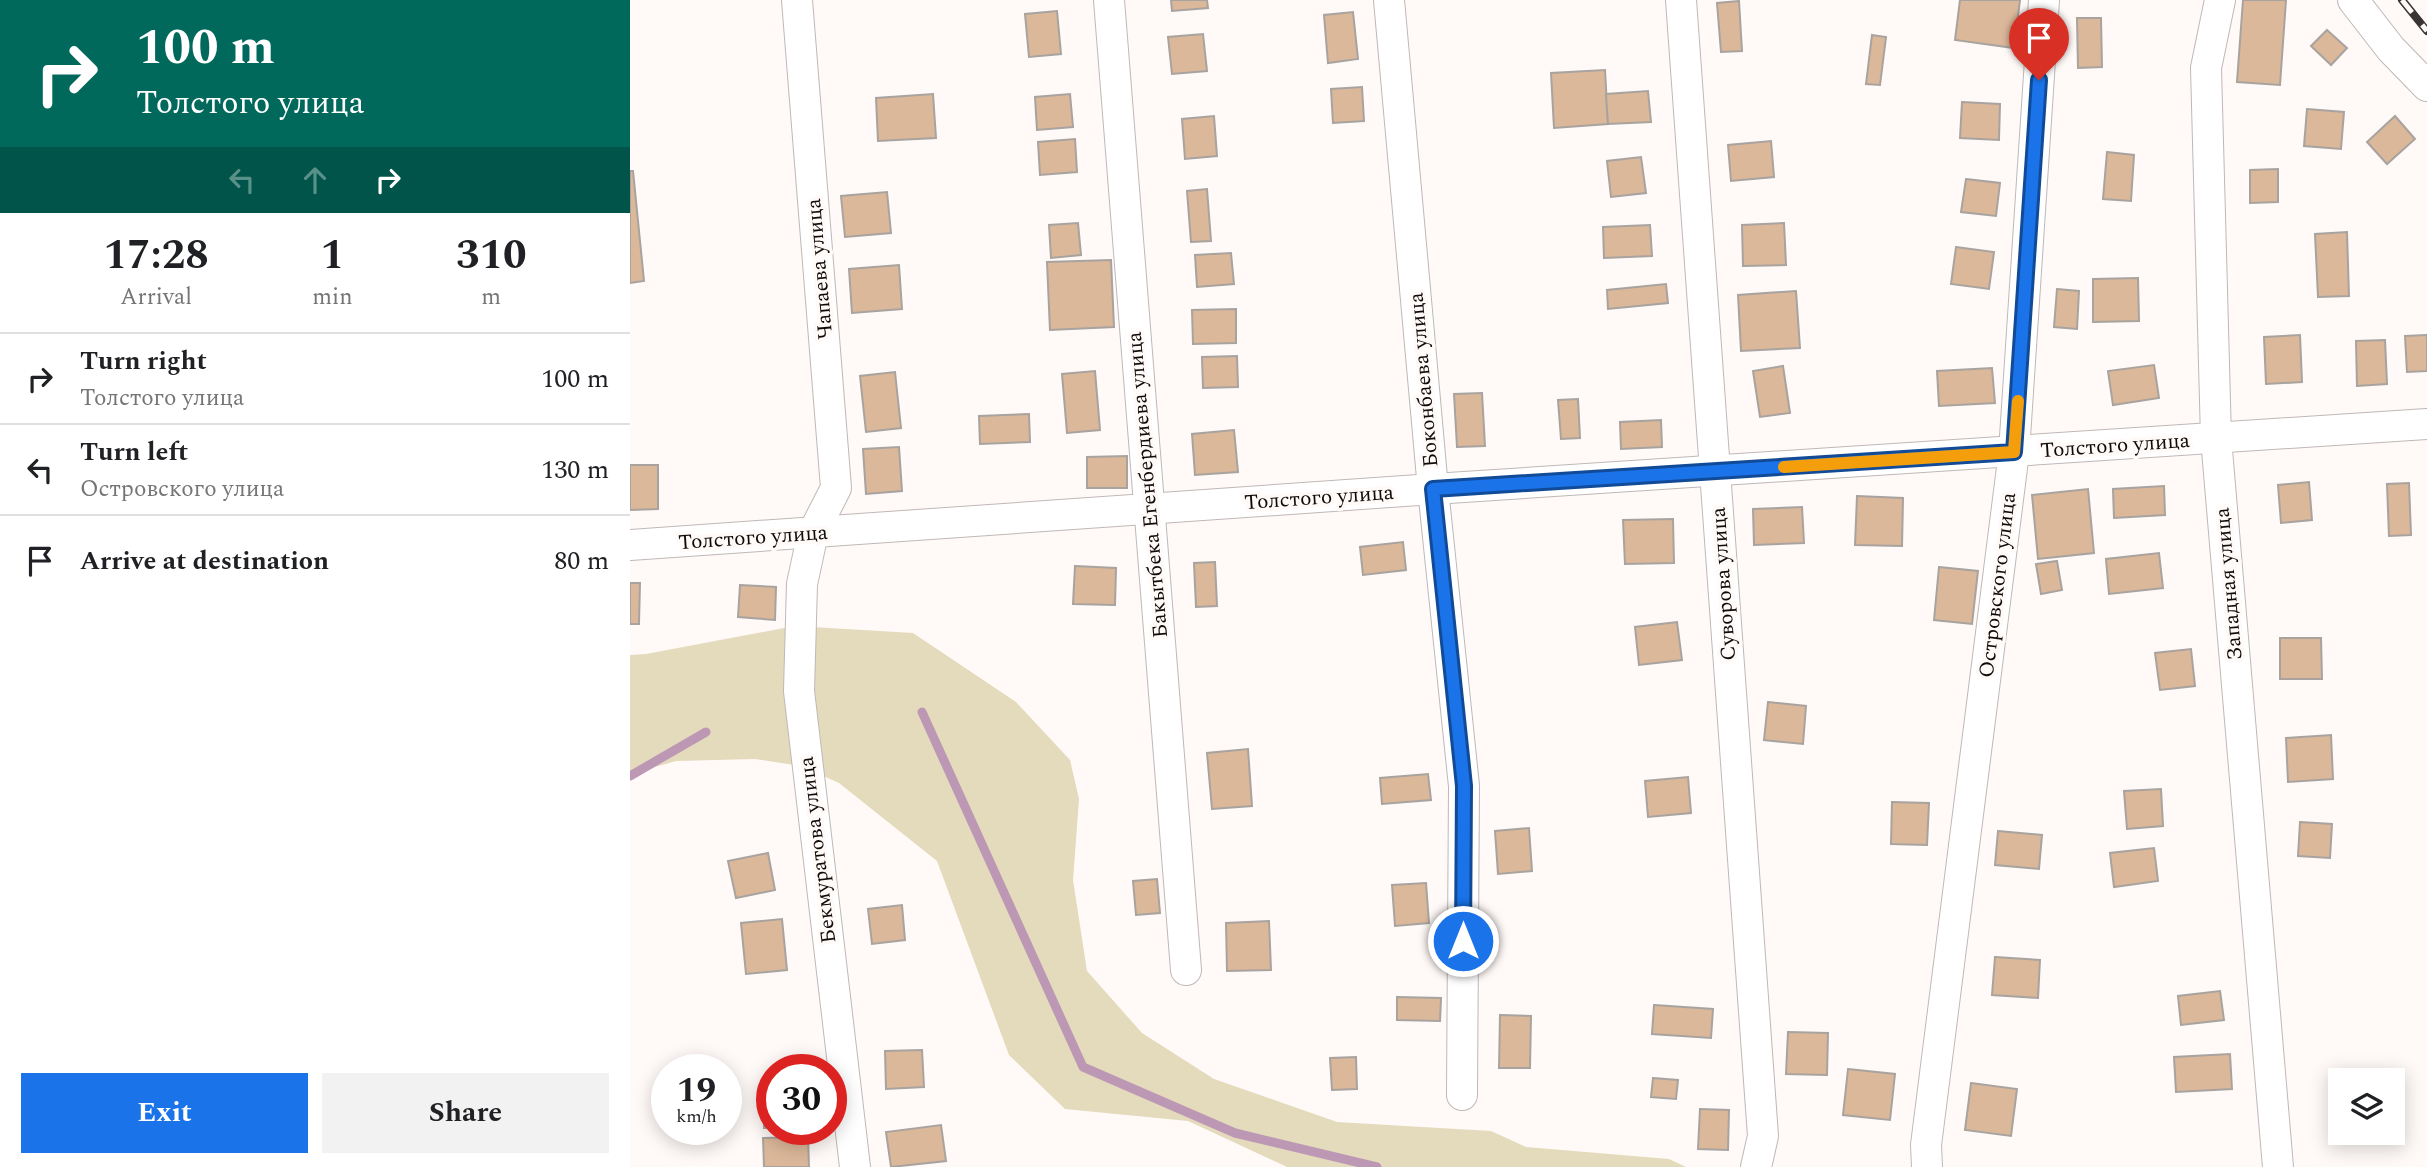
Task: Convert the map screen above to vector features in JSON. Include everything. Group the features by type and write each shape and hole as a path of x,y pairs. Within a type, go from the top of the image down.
{"street":[{"name":"Чапаева улица","path":"797,0 836,488 813,533"},
{"name":"Бакытбека Егенбердиева улица","path":"1109,0 1186,970"},
{"name":"Боконбаева улица","path":"1389,0 1433,489 1464,786 1462,1095"},
{"name":"Суворова улица","path":"1681,0 1763,1136 1756,1167"},
{"name":"Островского улица","path":"1927,1167 1926,1145 2014,452 2044,0"},
{"name":"Западная улица","path":"2220,0 2206,68 2216,438 2278,1167"},
{"path":"2353,0 2391,49 2427,86"},
{"name":"Толстого улица","path":"630,545 2427,424"},
{"name":"Бекмуратова улица","path":"813,533 802,584 799,691 855,1167"}],"shaded area":[{"path":"795,626 913,633 1016,702 1070,760 1079,799 1073,880 1087,971 1142,1033 1214,1079 1337,1122 1491,1131 1526,1147 1669,1159 1686,1167 1287,1167 1188,1121 1065,1109 1009,1055 937,861 839,783 801,766 755,759 676,761 630,774 630,655"}],"building":[{"path":"1171,0 1207,0 1208,8 1172,11"},
{"path":"1960,0 2020,0 2014,48 1955,40"},
{"path":"2243,0 2286,0 2280,85 2237,82"},
{"path":"1739,1 1742,51 1721,52 1717,3"},
{"path":"1057,11 1061,54 1029,57 1025,14"},
{"path":"1353,12 1358,59 1328,63 1324,15"},
{"path":"2077,18 2101,18 2102,67 2078,68"},
{"path":"2327,30 2347,48 2331,65 2311,46"},
{"path":"1203,34 1207,71 1172,74 1168,37"},
{"path":"1872,35 1886,37 1880,85 1866,84"},
{"path":"1605,70 1608,124 1554,128 1551,73"},
{"path":"1362,87 1364,121 1333,123 1331,89"},
{"path":"1648,91 1651,122 1608,124 1606,94"},
{"path":"933,94 936,138 878,141 876,98"},
{"path":"1070,94 1073,127 1037,130 1035,97"},
{"path":"1962,102 2000,104 1999,140 1960,138"},
{"path":"2307,109 2344,112 2341,149 2304,146"},
{"path":"1214,116 1217,156 1185,159 1182,119"},
{"path":"2395,116 2415,139 2387,164 2367,142"},
{"path":"1075,139 1077,172 1040,175 1038,142"},
{"path":"1771,141 1774,177 1731,181 1728,145"},
{"path":"2107,152 2134,155 2131,201 2103,199"},
{"path":"1641,157 1646,193 1611,197 1607,161"},
{"path":"2278,169 2278,202 2250,203 2250,170"},
{"path":"630,171 633,171 644,281 630,283"},
{"path":"1966,179 2000,183 1996,216 1961,212"},
{"path":"1207,189 1211,241 1191,242 1187,191"},
{"path":"887,192 891,233 845,237 841,196"},
{"path":"1078,223 1081,255 1051,258 1049,225"},
{"path":"1784,223 1786,265 1743,266 1742,225"},
{"path":"1650,225 1652,256 1604,258 1603,227"},
{"path":"2347,232 2349,296 2318,297 2315,234"},
{"path":"1956,247 1994,252 1989,289 1951,284"},
{"path":"1231,253 1234,284 1197,287 1195,255"},
{"path":"1111,260 1114,327 1050,330 1047,262"},
{"path":"899,265 902,309 852,313 849,269"},
{"path":"2138,278 2139,321 2093,322 2093,279"},
{"path":"1666,284 1668,303 1608,309 1607,290"},
{"path":"2057,289 2079,291 2077,329 2054,327"},
{"path":"1796,291 1800,348 1741,351 1738,295"},
{"path":"1236,309 1236,343 1193,344 1192,310"},
{"path":"2300,335 2302,382 2266,384 2264,337"},
{"path":"2427,335 2427,371 2407,372 2405,336"},
{"path":"2385,340 2387,384 2357,386 2356,341"},
{"path":"1237,356 1238,387 1203,388 1202,357"},
{"path":"2154,365 2159,398 2113,405 2108,371"},
{"path":"1783,366 1790,413 1760,417 1753,371"},
{"path":"1992,368 1995,403 1939,406 1937,371"},
{"path":"1095,371 1100,430 1067,433 1062,374"},
{"path":"895,372 901,428 866,432 860,376"},
{"path":"1482,393 1485,446 1457,447 1454,394"},
{"path":"1578,399 1580,438 1561,439 1558,400"},
{"path":"1029,414 1030,442 980,444 979,416"},
{"path":"1661,420 1662,447 1621,449 1620,422"},
{"path":"1234,430 1238,472 1195,475 1192,434"},
{"path":"899,447 902,491 866,494 863,449"},
{"path":"1127,456 1127,488 1087,488 1087,457"},
{"path":"630,465 658,465 658,509 630,510"},
{"path":"2309,482 2312,520 2281,523 2278,485"},
{"path":"2409,483 2411,535 2389,536 2387,484"},
{"path":"2164,486 2165,515 2114,518 2113,489"},
{"path":"2088,489 2094,553 2038,559 2032,495"},
{"path":"1857,496 1903,498 1902,546 1855,545"},
{"path":"1802,507 1804,543 1754,545 1753,509"},
{"path":"1673,519 1674,563 1625,564 1623,520"},
{"path":"1403,542 1406,570 1363,575 1360,547"},
{"path":"2159,553 2163,588 2109,594 2106,559"},
{"path":"2057,561 2062,590 2041,594 2036,564"},
{"path":"1215,562 1217,606 1196,607 1194,563"},
{"path":"1075,566 1116,568 1115,605 1073,604"},
{"path":"1939,567 1978,571 1972,624 1934,620"},
{"path":"630,583 640,583 639,624 630,624"},
{"path":"740,585 776,587 775,620 738,617"},
{"path":"1677,622 1682,660 1639,665 1635,627"},
{"path":"2280,638 2321,638 2322,679 2280,679"},
{"path":"2191,649 2195,686 2160,690 2155,653"},
{"path":"1768,702 1806,706 1803,744 1764,740"},
{"path":"2331,735 2333,779 2288,782 2286,738"},
{"path":"1248,749 1252,806 1212,809 1207,753"},
{"path":"1428,774 1431,800 1382,804 1380,778"},
{"path":"1688,777 1691,813 1648,817 1645,781"},
{"path":"2161,789 2163,826 2127,829 2124,791"},
{"path":"1892,802 1929,803 1927,845 1891,844"},
{"path":"2300,822 2332,824 2330,858 2298,856"},
{"path":"1529,828 1532,871 1498,874 1495,831"},
{"path":"1998,831 2042,835 2039,869 1995,865"},
{"path":"2154,848 2158,881 2114,887 2110,853"},
{"path":"768,853 775,890 736,898 728,861"},
{"path":"1157,879 1160,913 1136,915 1133,881"},
{"path":"1426,883 1429,923 1395,926 1392,885"},
{"path":"902,905 905,940 872,944 868,909"},
{"path":"782,919 787,970 746,974 741,923"},
{"path":"1269,921 1271,970 1227,971 1226,923"},
{"path":"1995,957 2040,960 2038,998 1992,995"},
{"path":"2220,991 2224,1020 2181,1025 2178,996"},
{"path":"1397,997 1441,998 1440,1021 1397,1020"},
{"path":"1654,1005 1713,1009 1711,1038 1652,1034"},
{"path":"1500,1015 1531,1016 1530,1068 1499,1068"},
{"path":"1788,1032 1828,1033 1827,1075 1786,1074"},
{"path":"922,1050 924,1087 886,1089 885,1051"},
{"path":"2230,1054 2232,1089 2176,1092 2174,1057"},
{"path":"1356,1057 1357,1089 1332,1090 1330,1058"},
{"path":"1848,1069 1895,1074 1890,1120 1843,1115"},
{"path":"1653,1078 1678,1080 1676,1099 1651,1097"},
{"path":"1971,1083 2017,1089 2011,1136 1965,1130"},
{"path":"1700,1109 1729,1110 1728,1150 1698,1149"},
{"path":"941,1125 946,1161 891,1167 886,1132"},
{"path":"763,1145 808,1145 809,1167 764,1167"}],"waterway":[{"path":"922,712 1083,1067 1235,1133 1377,1167"},
{"path":"630,776 706,732"}],"railway":[{"path":"2402,0 2427,31"}],"slow traffic":[{"path":"1784,467 2014,452 2018,401"}],"route":[{"path":"1463,941 1464,786 1433,489 2014,452 2039,80"}]}
